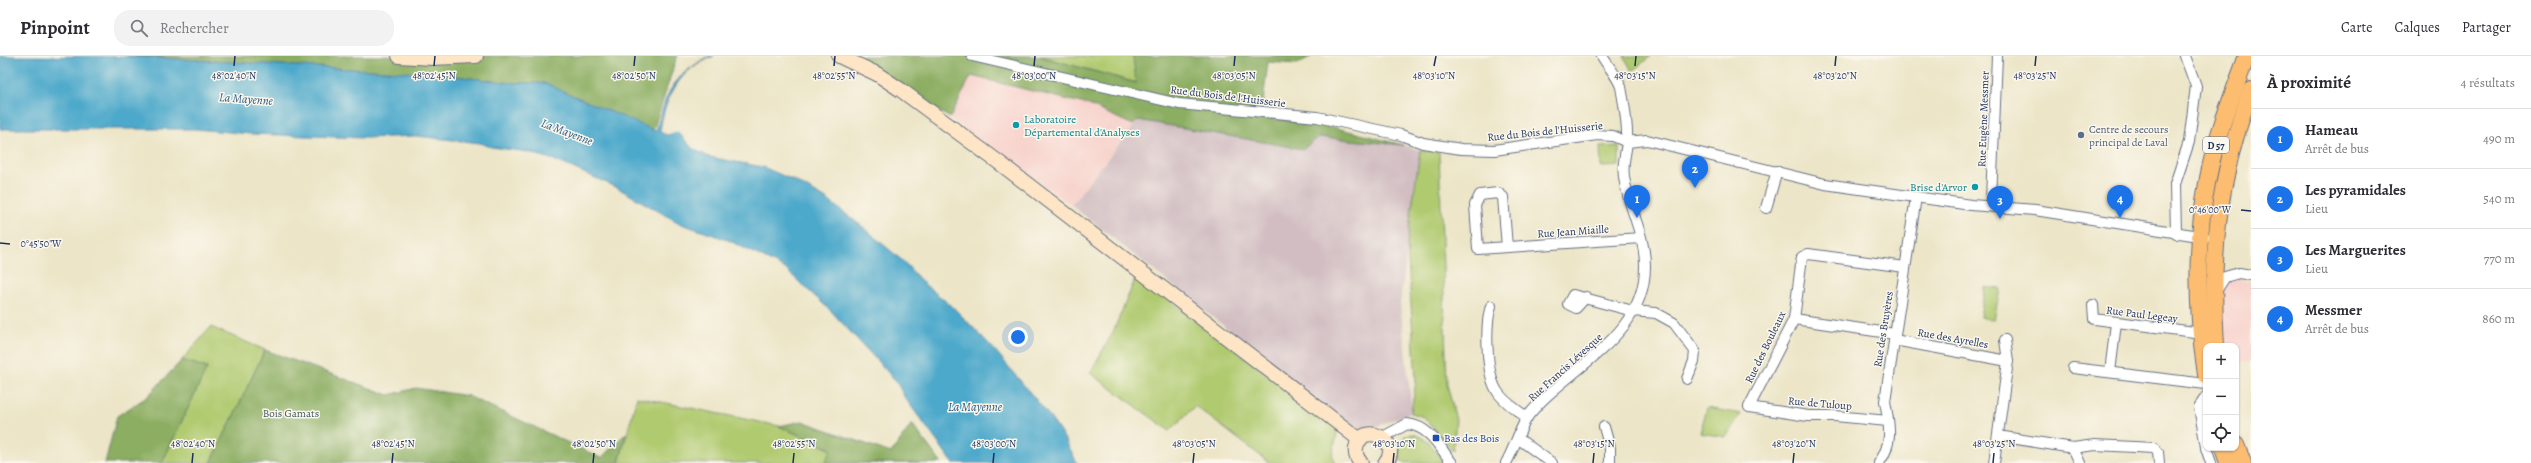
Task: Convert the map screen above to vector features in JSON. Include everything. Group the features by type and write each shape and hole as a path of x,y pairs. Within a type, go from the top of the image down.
{"main road":[{"path":"399,56 432,58 476,56"},
{"path":"838,56 876,74 1001,164 1360,440"},
{"name":"D 57","path":"2203,344 2198,279 2199,237 2208,177 2218,138 2247,56"},
{"name":"D 57","path":"2216,343 2213,300 2215,238 2223,181 2251,90"},
{"path":"1360,463 1356,450 1360,440 1369,434 1383,437 1390,451 1386,463"},
{"path":"2224,451 2228,463"},
{"path":"2238,451 2243,463"}],"street":[{"name":"Rue du Bois de l'Huisserie","path":"972,56 1179,104 1317,117 1401,135 1423,143 1461,150 1494,150 1597,135 1613,136 1627,142 1646,140 1825,184 1971,204 1996,205 2176,234 2215,238"},
{"path":"1602,56 1620,86 1627,142"},
{"name":"Rue Eugène Messmer","path":"1996,205 1991,200 1997,56"},
{"path":"2176,234 2175,184 2189,142 2196,86 2185,56"},
{"name":"Rue Francis Lévesque","path":"1506,463 1519,439 1527,418 1550,394 1613,340 1633,311 1645,276 1641,238 1625,187 1622,163 1627,142"},
{"path":"1766,208 1777,172"},
{"name":"Rue Jean Miaille","path":"1507,248 1503,197 1498,193 1480,195 1475,205 1478,249 1507,248 1641,238"},
{"name":"Rue des Bruyères","path":"1879,463 1887,451 1890,429 1885,400 1916,197"},
{"name":"Rue des Bouleaux","path":"1749,407 1794,319 1802,257 1808,254 1905,267"},
{"path":"2213,300 2225,277 2239,273 2251,275"},
{"path":"1586,297 1633,311 1656,312 1674,323 1695,351 1694,362 1687,379"},
{"path":"1490,306 1487,318 1492,382 1498,393 1527,418"},
{"name":"Rue Paul Legeay","path":"2092,306 2094,319 2202,333"},
{"name":"Rue des Ayrelles","path":"1794,319 1894,337 2008,361"},
{"path":"2110,372 2116,323"},
{"name":"Rue des Ayrelles","path":"1994,463 2008,361 2005,340"},
{"path":"2073,368 2203,384"},
{"path":"2203,401 2199,407 2203,430"},
{"name":"Rue de Tuloup","path":"1749,407 1808,416 1835,416 1888,421"},
{"path":"1383,437 1406,424 1422,427 1436,440 1452,463"},
{"path":"1604,427 1610,448 1610,463"},
{"path":"1998,436 2073,448 2095,445 2154,448 2158,452 2159,463"},
{"path":"1519,439 1552,463"},
{"path":"2073,448 2080,463"},
{"path":"2207,451 2211,463"}],"shaded area":[{"path":"971,75 1089,105 1133,125 1071,205 950,118"},
{"path":"1138,120 1303,149 1319,137 1403,145 1420,150 1400,303 1412,412 1375,427 1353,428 1071,205"},
{"path":"2238,278 2251,282 2251,362 2239,364 2239,343 2222,343 2220,297 2228,280"}],"green space":[{"path":"127,56 677,56 653,131 544,83 512,83 437,74"},
{"path":"852,56 1039,56 1136,83 1133,56 1312,56 1297,64 1268,62 1261,118 1321,124 1403,145 1319,137 1303,149 1138,120 1133,125 1089,105 971,76 950,118"},
{"path":"1039,56 1133,56 1137,83"},
{"path":"1624,56 1651,56 1632,71"},
{"path":"1619,146 1619,166 1601,167 1600,147"},
{"path":"1420,150 1439,152 1447,384 1456,420 1453,451 1424,417 1411,413 1416,381 1407,244"},
{"path":"1137,275 1338,428 1332,457 1336,463 1270,463 1195,406 1170,431 1090,373 1113,332"},
{"path":"1985,287 2000,289 1994,320 1980,317"},
{"path":"211,327 265,350 211,463 162,463 207,368 182,360"},
{"name":"Bois Gamats","path":"265,350 389,395 416,388 468,396 601,458 626,433 619,463 211,463"},
{"path":"182,360 207,368 162,463 105,463 117,416 147,397"},
{"path":"637,397 779,426 831,450 891,453 912,424 941,463 619,463"},
{"path":"1707,408 1741,414 1726,437 1700,433"},
{"path":"802,421 891,453 912,424 941,463 825,463 831,449 779,426"},
{"path":"1411,434 1417,435 1426,441 1435,449 1445,463 1403,463 1399,457 1398,445 1405,436"}],"water":[{"name":"La Mayenne","path":"0,56 142,57 437,74 512,83 544,83 656,131 668,94 678,79 702,60 714,56 702,61 683,76 670,96 665,108 660,132 667,135 678,132 692,148 709,157 763,167 795,181 825,198 863,227 905,263 924,284 953,307 994,349 1047,413 1066,441 1077,463 953,463 905,398 896,381 831,311 784,268 728,240 681,224 616,187 554,160 528,152 491,147 480,143 416,136 365,138 250,134 195,129 0,129"}],"place":[{"name":"Laboratoire Départemental d'Analyses","path":"1016,125"},
{"name":"Centre de secours principal de Laval","path":"2081,135"},
{"name":"Brise d'Arvor","path":"1975,187"},
{"name":"Les pyramidales","path":"1695,188"},
{"name":"Hameau","path":"1637,218"},
{"name":"Messmer","path":"2120,218"},
{"name":"Les Marguerites","path":"2000,219"},
{"name":"Bas des Bois","path":"1436,438"}]}
